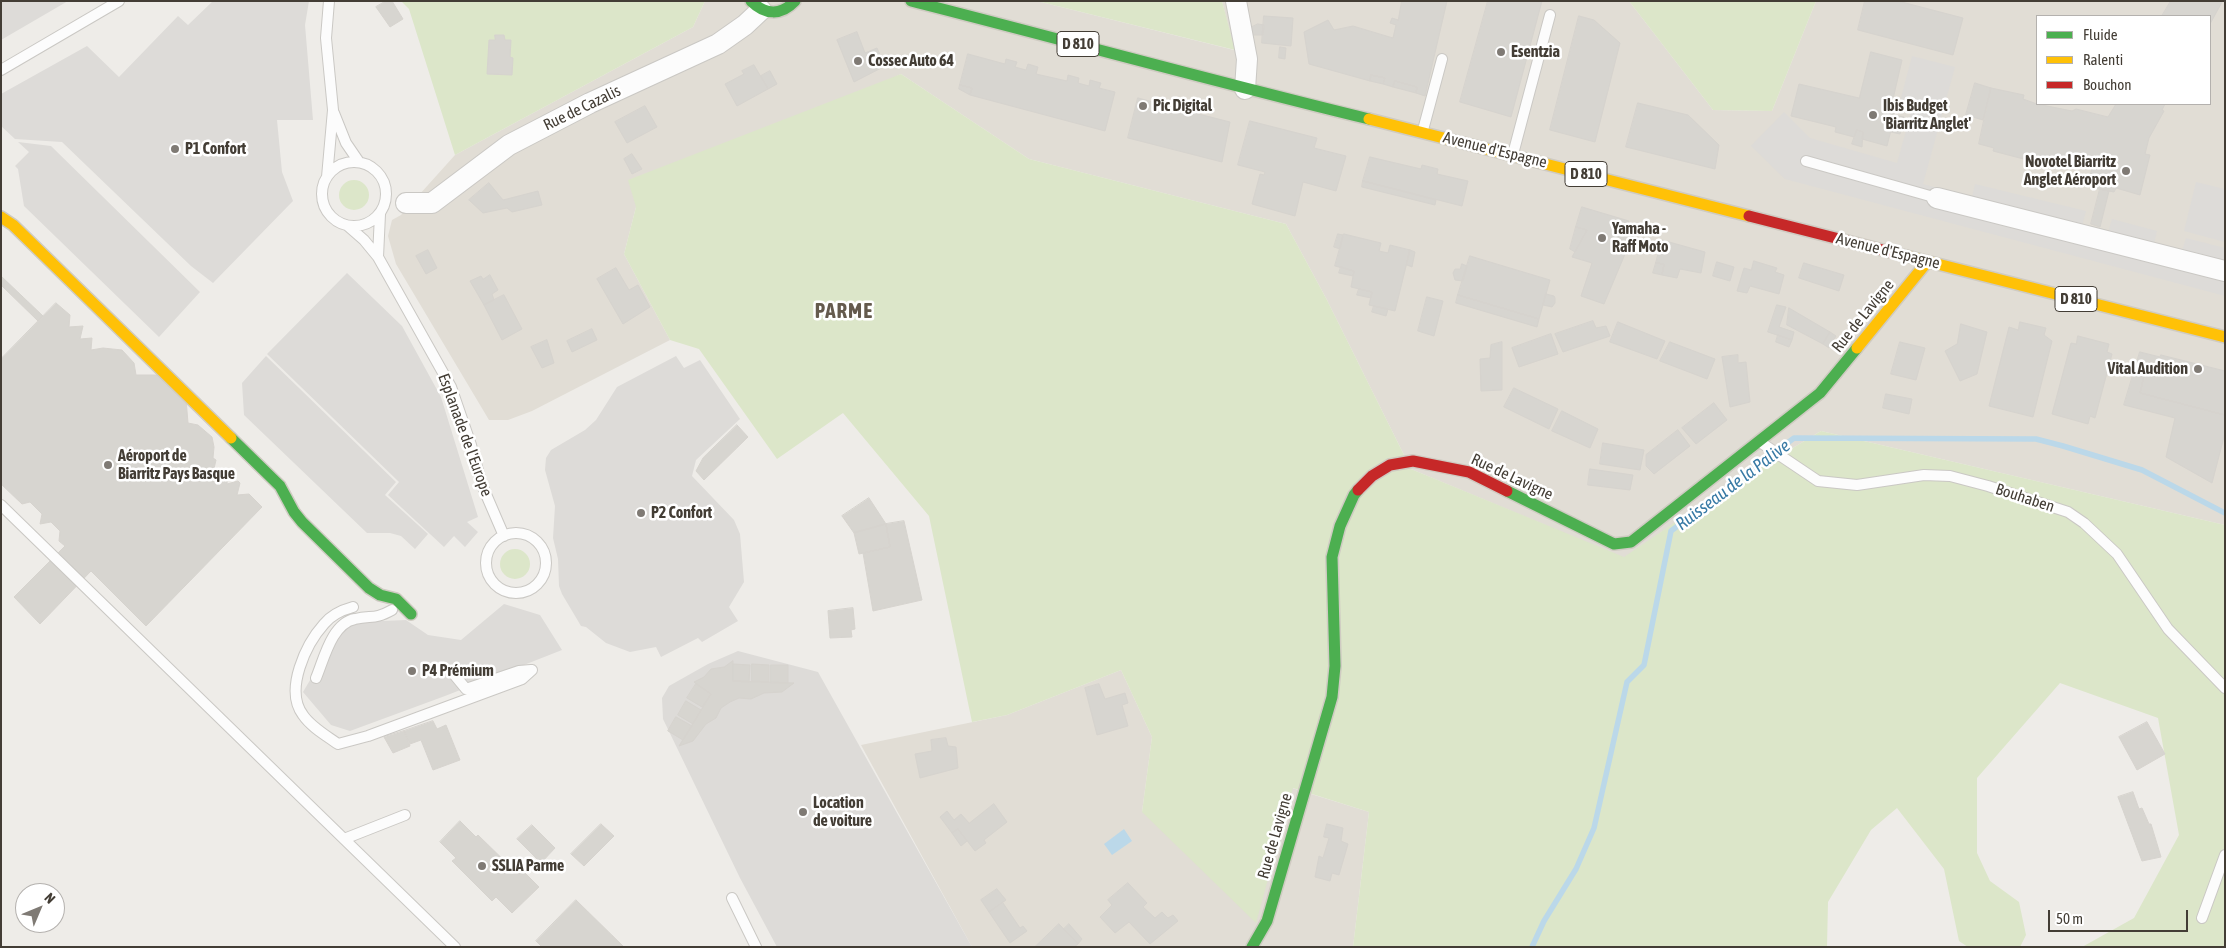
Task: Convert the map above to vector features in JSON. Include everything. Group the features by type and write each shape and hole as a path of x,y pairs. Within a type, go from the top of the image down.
{"street":[{"path":"756,6 775,13 784,11 795,1"},
{"name":"Avenue d'Espagne","path":"911,1 1135,58 1245,89 1513,155 2225,337"},
{"path":"1236,1 1247,59 1245,89"},
{"name":"Rue de Cazalis","path":"406,204 432,203 509,145 590,103 718,44 745,25 756,6"},
{"path":"1937,198 2225,271"},
{"path":"1,217 13,225 280,486 302,522 369,588 380,596 396,599 411,614"},
{"name":"Rue de Lavigne","path":"1252,947 1267,921 1332,697 1335,666 1332,557 1340,526 1354,495 1372,476 1390,465 1413,461 1469,472 1614,544 1631,542 1762,443 1820,394 1927,262"}],"lane":[{"path":"1,70 119,1"},
{"path":"329,1 326,38 333,110 327,177 323,186 324,206 333,219 348,226 364,225 380,214"},
{"path":"1513,155 1550,15"},
{"path":"1422,132 1442,58"},
{"path":"333,110 346,144 359,162"},
{"path":"1806,161 1937,198"},
{"path":"327,177 345,163 359,162 372,168 380,176 386,196 380,214 378,257"},
{"path":"386,196 406,204"},
{"name":"Esplanade de l'Europe","path":"348,226 364,240 378,257 450,386 471,445 482,485 504,536"},
{"name":"Bouhaben","path":"1762,443 1818,481 1857,485 1924,475 1950,476 1988,486 2068,512 2084,523 2118,554 2168,629 2225,688"},
{"path":"1,505 455,947"},
{"path":"520,534 527,536 540,547 544,555 546,564 544,574 539,582 521,593 507,592 494,584 489,577 486,562 488,554 497,540 504,536 520,534"},
{"path":"353,606 338,612 324,624 298,670 294,690 302,714 338,744 368,736 522,679 532,670 519,671 466,690 452,672"},
{"path":"316,678 338,627 353,619 378,618 392,610"},
{"path":"344,838 405,815"},
{"path":"2202,918 2225,854"},
{"path":"732,898 756,947"}],"shaded area":[{"path":"1,1 68,1 1,40"},
{"name":"P1 Confort","path":"213,1 309,1 305,25 313,120 277,120 282,172 293,201 213,283 191,266 62,142 15,139 1,126 1,94 87,46 119,77 178,16 188,25"},
{"path":"705,1 1037,1 1234,50 1222,1 1629,1 1713,110 1772,111 1816,1 2225,1 2225,525 1821,431 1718,493 1624,558 1411,469 1327,300 1286,224 1029,159 901,74 636,207 624,254 670,340 532,411 508,420 489,420 396,264 388,236 392,220 401,215 455,155 693,27"},
{"path":"1912,56 1955,67 1923,184 1972,197 1975,184 2086,211 2082,226 2108,233 2112,219 2157,231 2154,244 2182,251 2186,238 2225,248 2225,296 1785,179 1751,146 1784,112 1810,138 1897,163 1911,113 1898,109"},
{"path":"18,142 51,146 200,292 159,337 24,206 18,169 15,166 29,152"},
{"path":"2196,182 2225,189 2225,242 2184,231"},
{"path":"347,273 402,326 441,397 478,517 467,522 478,532 465,547 454,536 444,547 388,495 399,482 267,354"},
{"path":"266,356 396,482 385,495 428,534 415,549 401,536 390,533 367,533 244,415 242,383"},
{"name":"P2 Confort","path":"676,356 684,368 700,360 740,419 696,460 692,476 734,520 740,534 744,582 729,607 738,621 702,642 698,638 661,657 656,647 630,652 606,643 586,627 581,626 559,586 558,559 553,538 555,506 545,470 546,458 551,450 585,430 596,420 617,387"},
{"name":"P4 Prémium","path":"504,604 540,615 562,650 350,731 331,725 303,692 341,628 359,622 406,620 428,635 461,640"},
{"name":"Location de voiture","path":"738,651 818,672 972,947 777,947 740,878 663,719 662,698 669,686 708,664"},
{"path":"1121,670 1152,737 1142,812 1292,788 1369,812 1353,947 972,947 861,745 1007,715"}],"green space":[{"path":"401,1 705,1 693,27 455,155 409,9"},
{"path":"1037,1 1222,1 1235,50"},
{"path":"1629,1 1816,1 1772,111 1713,110"},
{"path":"901,74 1029,159 1286,224 1327,300 1411,469 1624,557 1718,493 1821,431 2225,525 2225,947 2082,947 2134,918 2179,835 2158,718 2060,683 1977,778 1977,853 1990,881 2019,902 2026,935 2020,947 1968,947 1959,941 1944,869 1897,808 1871,830 1828,902 1827,947 1353,947 1369,812 1293,788 1256,923 1142,812 1152,737 1121,670 1007,715 972,722 929,516 843,413 777,459 699,349 670,340 624,254 636,207 628,180"},
{"path":"354,180 365,184 369,195 365,206 354,210 343,206 339,195 343,184"},
{"path":"515,549 521,550 529,558 529,570 521,578 515,579 509,578 501,570 500,564 501,558 509,550"}],"water":[{"path":"1124,829 1132,841 1112,855 1104,844"}],"building":[{"path":"386,1 392,1 403,19 390,27 376,7"},
{"path":"1402,1 1447,1 1425,96 1416,93 1417,87 1395,81 1393,87 1383,84 1385,78 1371,75 1370,81 1309,64 1304,32 1328,20 1334,30 1353,26 1393,38 1396,25 1390,23 1392,18 1398,20"},
{"name":"Esentzia","path":"1488,1 1542,1 1511,117 1460,102"},
{"path":"1865,1 1898,1 1963,18 1953,55 1858,30"},
{"path":"2171,1 2222,2 2211,22 2211,15 2163,15"},
{"path":"1264,16 1293,18 1291,46 1262,43"},
{"path":"1579,16 1594,20 1620,43 1595,142 1550,130"},
{"path":"1258,24 1264,25 1263,35 1252,35 1250,28"},
{"path":"857,32 865,53 877,48 885,66 854,82 837,40"},
{"path":"495,35 504,35 505,40 511,40 512,75 487,74 489,40 495,40"},
{"path":"1280,47 1286,48 1285,59 1279,58"},
{"path":"1871,52 1902,60 1890,112 1895,114 1887,146 1862,139 1863,132 1857,130 1854,137 1835,132 1836,127 1791,116 1799,84 1859,98"},
{"path":"968,54 1005,64 1006,59 1017,62 1015,67 1026,70 1028,64 1038,67 1036,74 1067,81 1068,75 1079,78 1078,83 1089,86 1090,80 1101,83 1099,88 1115,92 1105,131 970,95 972,88 960,85"},
{"path":"754,65 768,89 737,106 725,84 744,74 742,71"},
{"path":"770,71 777,84 768,89 761,76"},
{"path":"1371,75 1385,78 1383,84 1370,81"},
{"path":"1395,81 1417,87 1416,93 1393,87"},
{"path":"1975,83 1991,88 1983,120 1966,115"},
{"path":"960,85 972,88 970,95 959,89"},
{"path":"1991,88 2024,95 2023,99 2036,105 2072,111 2076,109 2108,117 2115,105 2164,105 2162,110 2164,111 2149,138 2145,154 2150,155 2140,195 2116,188 2114,192 2094,188 2095,183 2089,181 2092,167 2073,162 2071,168 2055,164 2054,167 1993,151 1994,148 1979,144"},
{"path":"1138,98 1172,107 1173,103 1184,107 1183,110 1230,122 1222,162 1128,138"},
{"path":"1638,103 1688,115 1719,145 1715,169 1626,147"},
{"path":"645,106 657,127 627,143 615,122"},
{"path":"1895,115 1904,117 1900,134 1891,132"},
{"path":"1250,121 1317,138 1314,148 1346,156 1336,191 1303,182 1295,216 1252,204 1260,174 1264,175 1265,172 1238,165"},
{"path":"1857,130 1863,132 1862,147 1852,144"},
{"path":"632,154 642,169 632,174 624,159"},
{"path":"1370,157 1421,169 1422,165 1438,169 1437,174 1468,181 1462,206 1363,181"},
{"path":"1363,181 1436,200 1435,205 1362,187"},
{"path":"489,183 503,200 538,191 542,205 512,212 507,208 483,213 469,200"},
{"path":"2100,189 2109,191 2100,227 2091,224"},
{"path":"1582,207 1629,221 1626,233 1633,235 1604,304 1581,296 1592,263 1572,257 1587,230 1576,227"},
{"path":"1576,227 1587,230 1575,252 1570,249"},
{"path":"1338,234 1343,235 1340,249 1334,247"},
{"path":"1344,234 1381,243 1379,251 1388,253 1390,245 1410,250 1395,311 1369,305 1372,292 1351,287 1354,271 1335,266"},
{"path":"1662,240 1705,252 1701,273 1680,269 1677,278 1662,275 1664,264 1656,263"},
{"path":"428,250 437,268 426,274 416,256"},
{"path":"1410,250 1415,252 1412,267 1407,265"},
{"path":"1470,256 1550,280 1539,319 1458,295"},
{"path":"1754,261 1777,268 1775,272 1784,275 1779,294 1750,286 1747,293 1737,291 1744,268 1751,270"},
{"path":"1717,262 1734,267 1730,281 1713,276"},
{"path":"1656,263 1664,264 1662,275 1653,273"},
{"path":"1804,263 1844,275 1839,291 1799,278"},
{"path":"1462,264 1467,266 1463,281 1455,280 1453,273 1455,269 1460,269"},
{"path":"1341,267 1354,271 1353,276 1339,273"},
{"path":"616,268 629,290 638,285 650,307 623,324 597,279"},
{"path":"490,275 498,290 492,294 494,300 484,305 470,281 481,276 483,279"},
{"path":"1,276 43,316 38,321 1,285"},
{"path":"1359,289 1372,292 1371,298 1357,295"},
{"path":"1546,294 1555,298 1555,303 1552,307 1543,305"},
{"path":"504,295 522,329 502,340 484,305"},
{"path":"1458,295 1539,319 1537,327 1456,303"},
{"path":"1427,297 1443,301 1434,336 1418,331"},
{"name":"Aéroport de Biarritz Pays Basque","path":"56,303 70,315 69,327 83,326 80,339 92,338 91,350 103,348 122,350 134,363 136,375 173,375 185,387 188,423 198,425 212,437 214,447 213,458 216,460 213,473 228,470 227,484 238,481 240,483 237,495 249,494 262,507 146,626 91,571 40,624 14,597 65,546 59,541 60,531 51,522 40,524 42,514 30,502 22,504 1,484 1,359"},
{"path":"1777,305 1786,307 1779,327 1794,332 1792,340 1768,332"},
{"path":"1374,306 1388,309 1386,316 1372,312"},
{"path":"1789,308 1830,332 1823,344 1787,325"},
{"path":"1593,321 1596,328 1606,326 1610,336 1563,352 1555,334"},
{"path":"1618,322 1665,341 1657,359 1610,342"},
{"path":"2020,322 2046,328 2044,335 2052,341 2033,417 1989,406 2009,327 2018,330"},
{"path":"1961,324 1987,332 1977,374 1960,381 1945,351 1957,344"},
{"path":"592,329 597,340 572,352 567,341"},
{"path":"1830,332 1836,336 1829,348 1823,344"},
{"path":"1551,334 1558,354 1519,367 1512,348"},
{"path":"1778,335 1792,340 1789,347 1776,342"},
{"path":"2078,336 2109,344 2107,352 2112,354 2095,418 2090,416 2088,424 2052,414 2071,343 2076,344"},
{"path":"547,340 554,363 542,368 531,347"},
{"path":"1502,342 1502,390 1481,391 1480,359 1490,358 1491,345"},
{"path":"1670,342 1715,359 1707,379 1660,361"},
{"path":"1900,342 1925,348 1916,380 1891,374"},
{"path":"2140,352 2160,357 2158,365 2147,363 2140,393 2225,415 2225,433 2212,483 2166,457 2175,418 2124,405"},
{"path":"1738,355 1738,363 1746,362 1750,402 1730,407 1722,357"},
{"path":"2161,355 2225,371 2225,415 2140,393 2147,363 2158,365"},
{"path":"1514,388 1558,409 1549,429 1504,407"},
{"path":"1886,394 1912,399 1909,414 1883,408"},
{"path":"1714,403 1727,420 1696,444 1682,428"},
{"path":"1562,411 1598,429 1590,448 1552,431"},
{"path":"737,425 748,437 704,480 696,471 703,458"},
{"path":"1678,430 1690,446 1654,474 1646,466 1646,455"},
{"path":"1603,443 1644,450 1640,470 1600,464"},
{"path":"1590,469 1633,475 1630,490 1588,485"},
{"path":"869,498 886,524 854,533 842,516"},
{"path":"904,521 922,600 873,611 863,553 890,547 886,524"},
{"path":"886,524 890,547 859,554 854,533"},
{"path":"853,608 855,629 851,630 852,637 830,638 828,611"},
{"path":"733,661 733,681 794,683 782,692 764,693 751,699 739,698 730,702 721,708 716,718 706,724 693,741 679,746 711,694 694,682 704,677 711,669 724,667"},
{"path":"733,664 750,665 749,682 733,681"},
{"path":"752,664 769,665 769,682 752,681"},
{"path":"771,665 788,665 788,683 771,683"},
{"path":"696,684 711,694 702,707 687,698"},
{"path":"1099,684 1105,699 1125,693 1128,703 1122,705 1128,726 1097,735 1085,688"},
{"path":"686,701 701,710 693,724 678,715"},
{"path":"676,717 692,726 683,740 668,731"},
{"path":"433,721 437,729 446,725 460,760 433,770 421,740 410,744 404,731"},
{"path":"2147,722 2165,754 2137,770 2119,737"},
{"path":"404,731 410,746 393,753 384,737"},
{"path":"946,738 948,746 956,747 958,768 920,778 915,754 932,751 931,740"},
{"path":"2133,792 2139,809 2142,808 2149,824 2151,824 2161,857 2142,861 2118,797"},
{"path":"994,804 1007,822 984,840 986,843 975,851 958,829 952,833 940,817 947,811 954,820 961,814 969,823"},
{"name":"SSLIA Parme","path":"460,821 476,837 478,835 518,874 522,870 539,887 512,913 496,897 492,901 452,861 456,858 440,842"},
{"path":"601,824 614,836 584,866 571,854"},
{"path":"1327,824 1343,828 1341,841 1348,844 1339,875 1332,873 1330,881 1315,877 1319,856 1323,858 1329,838 1324,837"},
{"path":"532,825 555,848 541,863 517,839"},
{"path":"958,829 967,841 961,846 952,833"},
{"path":"1128,883 1147,903 1143,907 1155,918 1162,912 1168,918 1173,915 1178,921 1150,944 1129,922 1115,933 1100,917 1112,905 1108,900"},
{"path":"997,889 1006,900 989,912 981,900"},
{"path":"576,900 624,947 542,947 536,941"},
{"path":"1003,903 1020,928 1023,926 1027,931 1010,943 989,912"},
{"path":"1059,924 1078,944 1074,947 1035,947"},
{"path":"1069,924 1082,939 1078,944 1064,929"}],"waterway":[{"name":"Ruisseau de la Palive","path":"1532,947 1544,921 1576,869 1594,828 1627,682 1644,665 1671,531 1794,438 2036,439 2142,470 2225,513"}],"traffic: fast":[{"path":"751,1 756,6 773,12 784,9 795,1"},
{"path":"911,1 1369,119"},
{"path":"1507,491 1614,544 1631,542 1820,393 1857,348"},
{"path":"231,438 280,486 294,512 302,522 369,588 380,595 396,599 411,614"},
{"path":"1252,947 1267,921 1332,697 1335,666 1332,557 1340,526 1358,490"}],"traffic: slow":[{"path":"1369,119 1749,216"},
{"path":"1,217 13,225 231,438"},
{"path":"1906,256 2225,337"},
{"path":"1857,348 1927,262"}],"traffic: jam":[{"path":"1749,216 1906,256"},
{"path":"1358,490 1372,476 1390,465 1413,461 1469,472 1507,491"}],"place":[{"name":"Esentzia","path":"1501,52"},
{"name":"Cossec Auto 64","path":"858,61"},
{"name":"Pic Digital","path":"1143,106"},
{"name":"Ibis Budget 'Biarritz Anglet'","path":"1873,115"},
{"name":"P1 Confort","path":"175,149"},
{"name":"Novotel Biarritz Anglet Aéroport","path":"2126,171"},
{"name":"Yamaha - Raff Moto","path":"1602,238"},
{"name":"Vital Audition","path":"2198,369"},
{"name":"Aéroport de Biarritz Pays Basque","path":"108,465"},
{"name":"P2 Confort","path":"641,513"},
{"name":"P4 Prémium","path":"412,671"},
{"name":"Location de voiture","path":"803,812"},
{"name":"SSLIA Parme","path":"482,866"}],"district":[{"name":"PARME","path":"844,311"}]}
